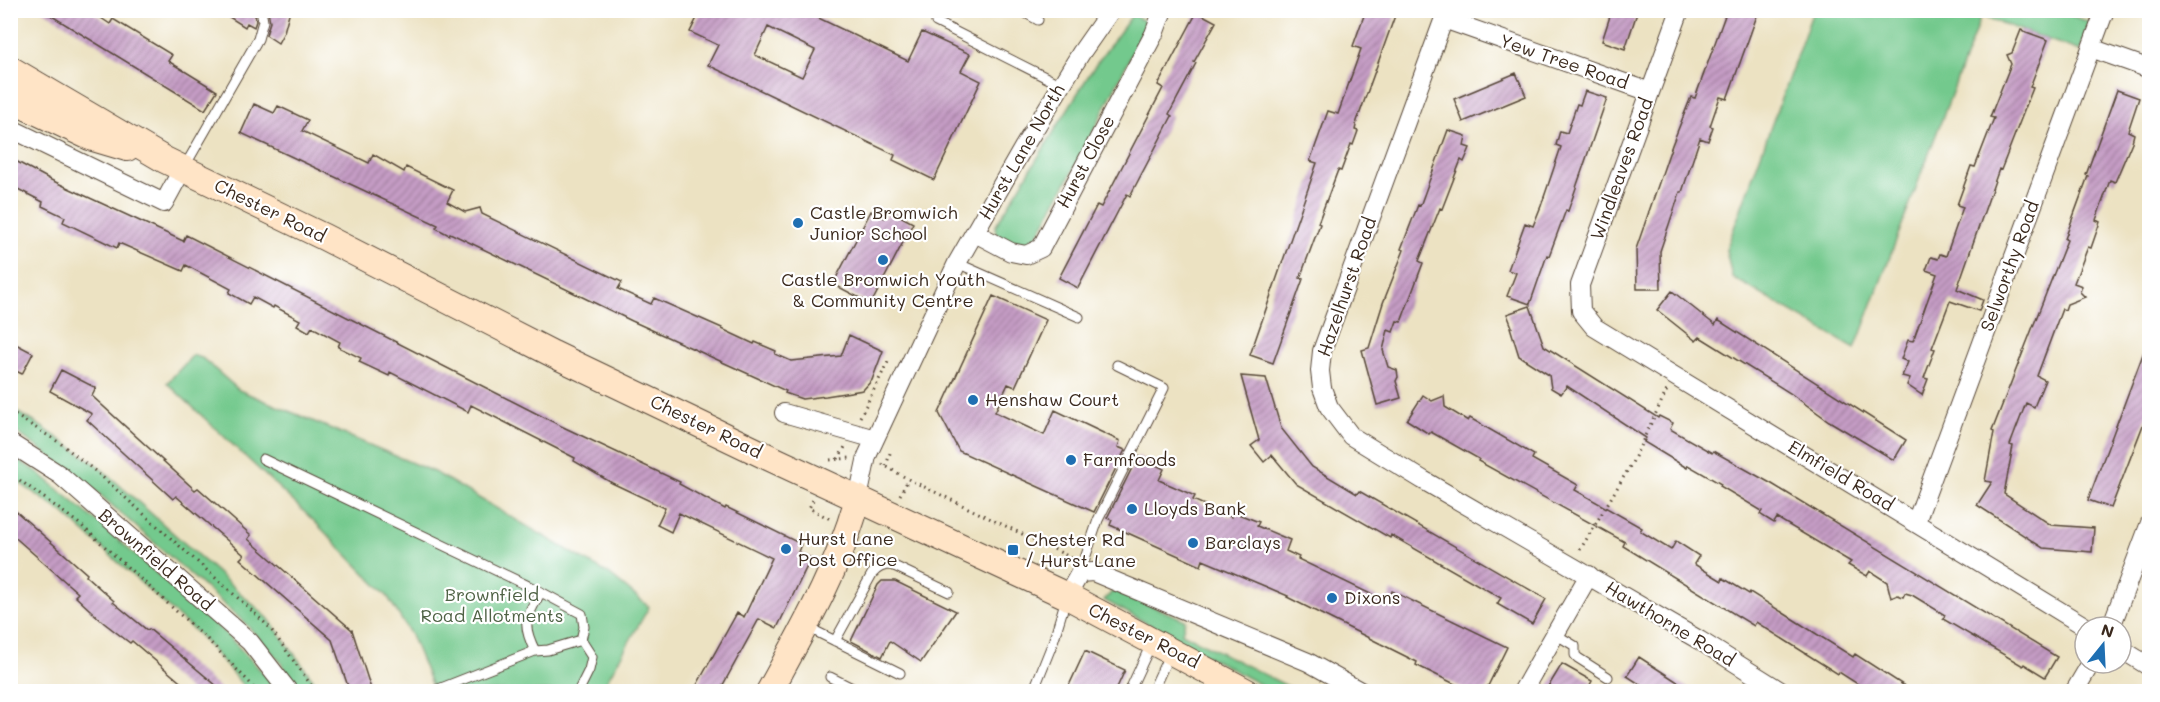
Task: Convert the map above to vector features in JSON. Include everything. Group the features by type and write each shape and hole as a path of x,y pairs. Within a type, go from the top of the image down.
{"main road":[{"name":"Chester Road","path":"10,69 174,164 324,237 553,354 1066,596 1247,692"},
{"name":"Chester Road","path":"10,99 90,137 174,164"},
{"name":"Hurst Lane North","path":"769,692 845,540 858,498"}],"street":[{"name":"Hurst Lane North","path":"858,498 867,456 874,439 957,263 1061,85 1111,10"},
{"name":"Hurst Close","path":"975,233 1011,252 1026,255 1041,248 1154,34 1163,10"},
{"name":"Windleaves Road","path":"1594,327 1581,311 1580,285 1680,10"},
{"name":"Selworthy Road","path":"1916,522 2105,10"},
{"name":"Yew Tree Road","path":"1446,15 1650,92"},
{"name":"Hazelhurst Road","path":"1446,15 1322,351 1320,371 1323,388 1329,407 1351,436 1589,576"},
{"path":"2091,48 2150,69"},
{"path":"10,128 164,203 174,164"},
{"name":"Elmfield Road","path":"1594,327 2073,619"},
{"path":"784,413 874,439"},
{"name":"Brownfield Road","path":"10,443 60,475 250,642 289,692"},
{"path":"2115,615 2150,523"},
{"path":"1066,596 1080,573 1093,572 1308,662 1362,692"},
{"path":"1522,692 1589,576"},
{"name":"Hawthorne Road","path":"1589,576 1782,692"},
{"path":"2133,656 2150,667"},
{"path":"2074,692 2084,675"}],"lane":[{"path":"174,164 258,39 263,21 261,10"},
{"path":"942,10 936,22 1061,85"},
{"path":"1020,10 1038,20"},
{"path":"957,263 1079,318"},
{"path":"1080,573 1098,520 1164,388 1117,365"},
{"path":"263,459 541,592 582,614 584,627 581,640 592,657 589,670 578,692"},
{"path":"835,641 877,568 892,565 949,592"},
{"path":"535,651 528,637 526,617 541,592"},
{"path":"1033,692 1053,642 1066,596"},
{"path":"804,625 900,673"},
{"path":"1555,634 1575,646 1575,655 1578,658 1608,677"},
{"path":"431,692 535,651 548,650 581,640"},
{"path":"1129,692 1162,645"},
{"path":"1152,692 1162,645"},
{"path":"830,677 860,692"}],"path":[{"path":"838,460 889,360"},
{"path":"1571,565 1632,463 1674,375"},
{"path":"10,412 60,443 100,475 270,628 316,692"},
{"path":"10,473 81,525 207,639 256,692"}],"green space":[{"path":"1813,11 2058,11 2090,22 2080,51 1981,16 1855,349 1732,277 1726,250"},
{"path":"1133,14 1147,23 1083,152 1036,238 1026,247 997,239 995,227 1092,70"},
{"name":"Brownfield Road Allotments","path":"193,355 202,358 239,390 436,473 609,574 649,607 601,691 434,691 411,635 388,597 314,521 167,383"},
{"path":"10,408 97,465 268,618 320,691 299,691 280,661 245,623 88,484 11,428"},
{"path":"17,460 35,470 226,634 269,679 276,691 248,691 200,636 62,512 11,477 11,464"},
{"path":"1114,590 1185,620 1182,633 1297,691 1272,691 1104,600"}],"building":[{"path":"42,10 89,10 110,24 113,19 172,55 168,61 217,91 205,110"},
{"path":"218,10 254,10 256,21 254,27 247,23 245,27"},
{"path":"268,10 290,10 284,32 278,43 266,35 270,22"},
{"path":"701,10 802,10 908,61 922,32 970,54 961,71 981,81 934,180 893,160 895,155 708,65 718,45 690,32","holes":["768,27 815,50 802,77 755,55"]},
{"path":"1366,10 1397,10 1357,121 1355,130 1358,131 1353,145 1351,144 1341,171 1338,170 1318,223 1320,224 1300,278 1303,279 1273,363 1250,355 1317,163 1310,161 1328,111 1338,114 1361,49 1353,46"},
{"path":"1612,10 1638,10 1625,49 1602,41"},
{"path":"1727,10 1759,10 1727,99 1720,97 1710,126 1713,127 1708,141 1700,138 1682,192 1680,192 1660,251 1661,289 1637,289 1636,249 1672,145 1691,97 1695,98"},
{"path":"1197,12 1216,22 1169,114 1172,116 1130,196 1127,194 1078,288 1059,278 1097,205 1101,207 1163,88 1158,85"},
{"path":"2021,30 2048,40 2030,87 2033,88 2001,170 1999,169 1957,289 1983,300 1979,311 1950,301 1932,348 1935,349 1924,378 1928,379 1922,395 1907,385 1910,378 1902,376 1908,362 1901,359 1908,340 1913,341 1937,274 1926,270 1931,257 1938,259 1940,254 1946,256 1963,207 1957,205 1971,166 1975,167 1994,118 1990,117 2011,64 2007,55 2012,53"},
{"path":"1516,73 1526,96 1463,122 1454,99"},
{"path":"2117,90 2139,98 2128,131 2134,134 2132,142 2115,182 2110,180 2096,220 2100,222 2091,248 2088,247 2074,283 2082,286 2080,292 2085,297 2067,304 2065,310 2062,309 2037,376 2045,380 2034,407 2026,403 2010,445 2013,446 2004,494 2051,525 2094,528 2092,552 2043,548 1977,505 1992,482 1985,481 1994,432 1992,431 2067,240 2065,239 2088,176 2086,175"},
{"path":"1585,91 1607,98 1568,211 1566,210 1549,256 1547,255 1530,304 1507,296 1516,273 1508,270 1525,223 1533,226 1541,206 1561,147 1556,145 1560,131 1567,133 1577,104 1580,105"},
{"path":"254,104 274,113 278,106 308,120 302,131 369,163 373,154 404,172 406,167 453,190 447,202 465,212 480,208 482,214 622,282 618,289 651,304 654,298 754,344 755,342 776,351 775,354 791,361 841,356 849,335 883,351 872,380 863,390 826,396 802,399 785,393 786,391 632,321 450,233 449,235 436,228 438,225 241,133"},
{"path":"1448,130 1466,136 1464,146 1470,148 1464,162 1461,160 1442,209 1440,208 1419,261 1423,263 1401,322 1397,321 1393,332 1388,330 1383,350 1388,367 1397,370 1396,381 1401,398 1377,405 1362,350 1369,348 1383,303 1404,250 1401,249 1418,205 1420,206"},
{"path":"10,158 51,180 183,241 186,235 561,426 680,482 679,484 725,509 726,507 801,544 798,552 811,558 777,628 759,619 719,692 693,692 737,613 744,617 772,558 679,513 671,532 657,525 665,508 612,483 574,461 575,458 471,405 468,412 390,372 389,376 359,362 361,358 338,347 340,342 312,327 309,332 297,325 300,320 253,297 249,304 229,293 231,289 186,265 183,271 119,243 117,248 63,222 65,217 42,206 43,202 10,185"},
{"name":"Castle Bromwich Youth & Community Centre","path":"889,210 913,223 871,304 833,284 871,211 885,218"},
{"path":"1672,291 1715,325 1718,320 1906,440 1894,460 1829,421 1790,393 1700,337 1696,341 1657,310"},
{"name":"Henshaw Court","path":"993,296 1046,320 1015,387 1008,384 995,412 1044,435 1055,410 1120,441 1118,447 1125,450 1094,512 959,451 939,413"},
{"path":"1530,306 1544,346 1658,418 1659,416 1673,423 1670,429 1772,484 2057,657 2045,677 1943,619 1945,615 1912,595 1905,593 1903,597 1898,595 1891,598 1887,582 1870,571 1867,576 1848,565 1851,562 1777,518 1774,523 1760,514 1762,511 1720,486 1721,484 1688,465 1687,468 1644,442 1646,438 1567,386 1561,394 1551,388 1549,375 1519,356 1510,327 1512,327 1507,314"},
{"path":"10,341 33,353 22,374 10,368"},
{"path":"2148,341 2150,341 2150,407 2111,508 2088,500"},
{"path":"61,370 96,388 92,396 195,490 198,488 251,535 248,539 352,630 372,692 350,692 332,640 240,559 244,555 176,496 173,499 87,420 92,414 50,391"},
{"path":"1241,376 1266,378 1281,428 1312,467 1357,494 1359,491 1546,599 1532,624 1497,604 1501,598 1296,484 1272,455 1264,462 1251,446 1259,440"},
{"path":"1423,395 1432,401 1444,396 1445,407 1468,421 1470,418 1534,455 1532,459 1578,485 1575,490 1642,528 1640,531 1671,550 1676,541 1699,556 1694,564 1722,581 1723,578 1749,594 1750,592 1853,657 1855,654 1914,692 1870,692 1756,622 1754,626 1623,546 1625,542 1478,461 1479,459 1431,432 1429,434 1407,420"},
{"path":"1138,456 1164,469 1159,480 1195,496 1193,500 1231,517 1233,512 1259,522 1257,526 1290,540 1286,551 1299,557 1298,559 1387,602 1392,591 1507,647 1485,692 1471,692 1288,596 1203,560 1201,566 1110,525 1112,520 1107,518"},
{"path":"10,506 87,574 86,576 113,602 224,692 192,692 132,641 130,643 104,623 75,596 78,593 10,533"},
{"path":"882,581 895,581 956,611 921,662 890,641 882,657 851,641"},
{"path":"1085,651 1125,670 1115,692 1066,692"},
{"path":"1639,657 1695,692 1652,692 1627,676"},
{"path":"1562,664 1592,681 1586,692 1545,692"}],"place":[{"name":"Castle Bromwich Junior School","path":"798,223"},
{"name":"Castle Bromwich Youth & Community Centre","path":"883,260"},
{"name":"Henshaw Court","path":"973,400"},
{"name":"Farmfoods","path":"1071,460"},
{"name":"Lloyds Bank","path":"1132,509"},
{"name":"Barclays","path":"1193,543"},
{"name":"Hurst Lane Post Office","path":"786,549"},
{"name":"Chester Rd / Hurst Lane","path":"1013,550"},
{"name":"Dixons","path":"1332,598"}]}
